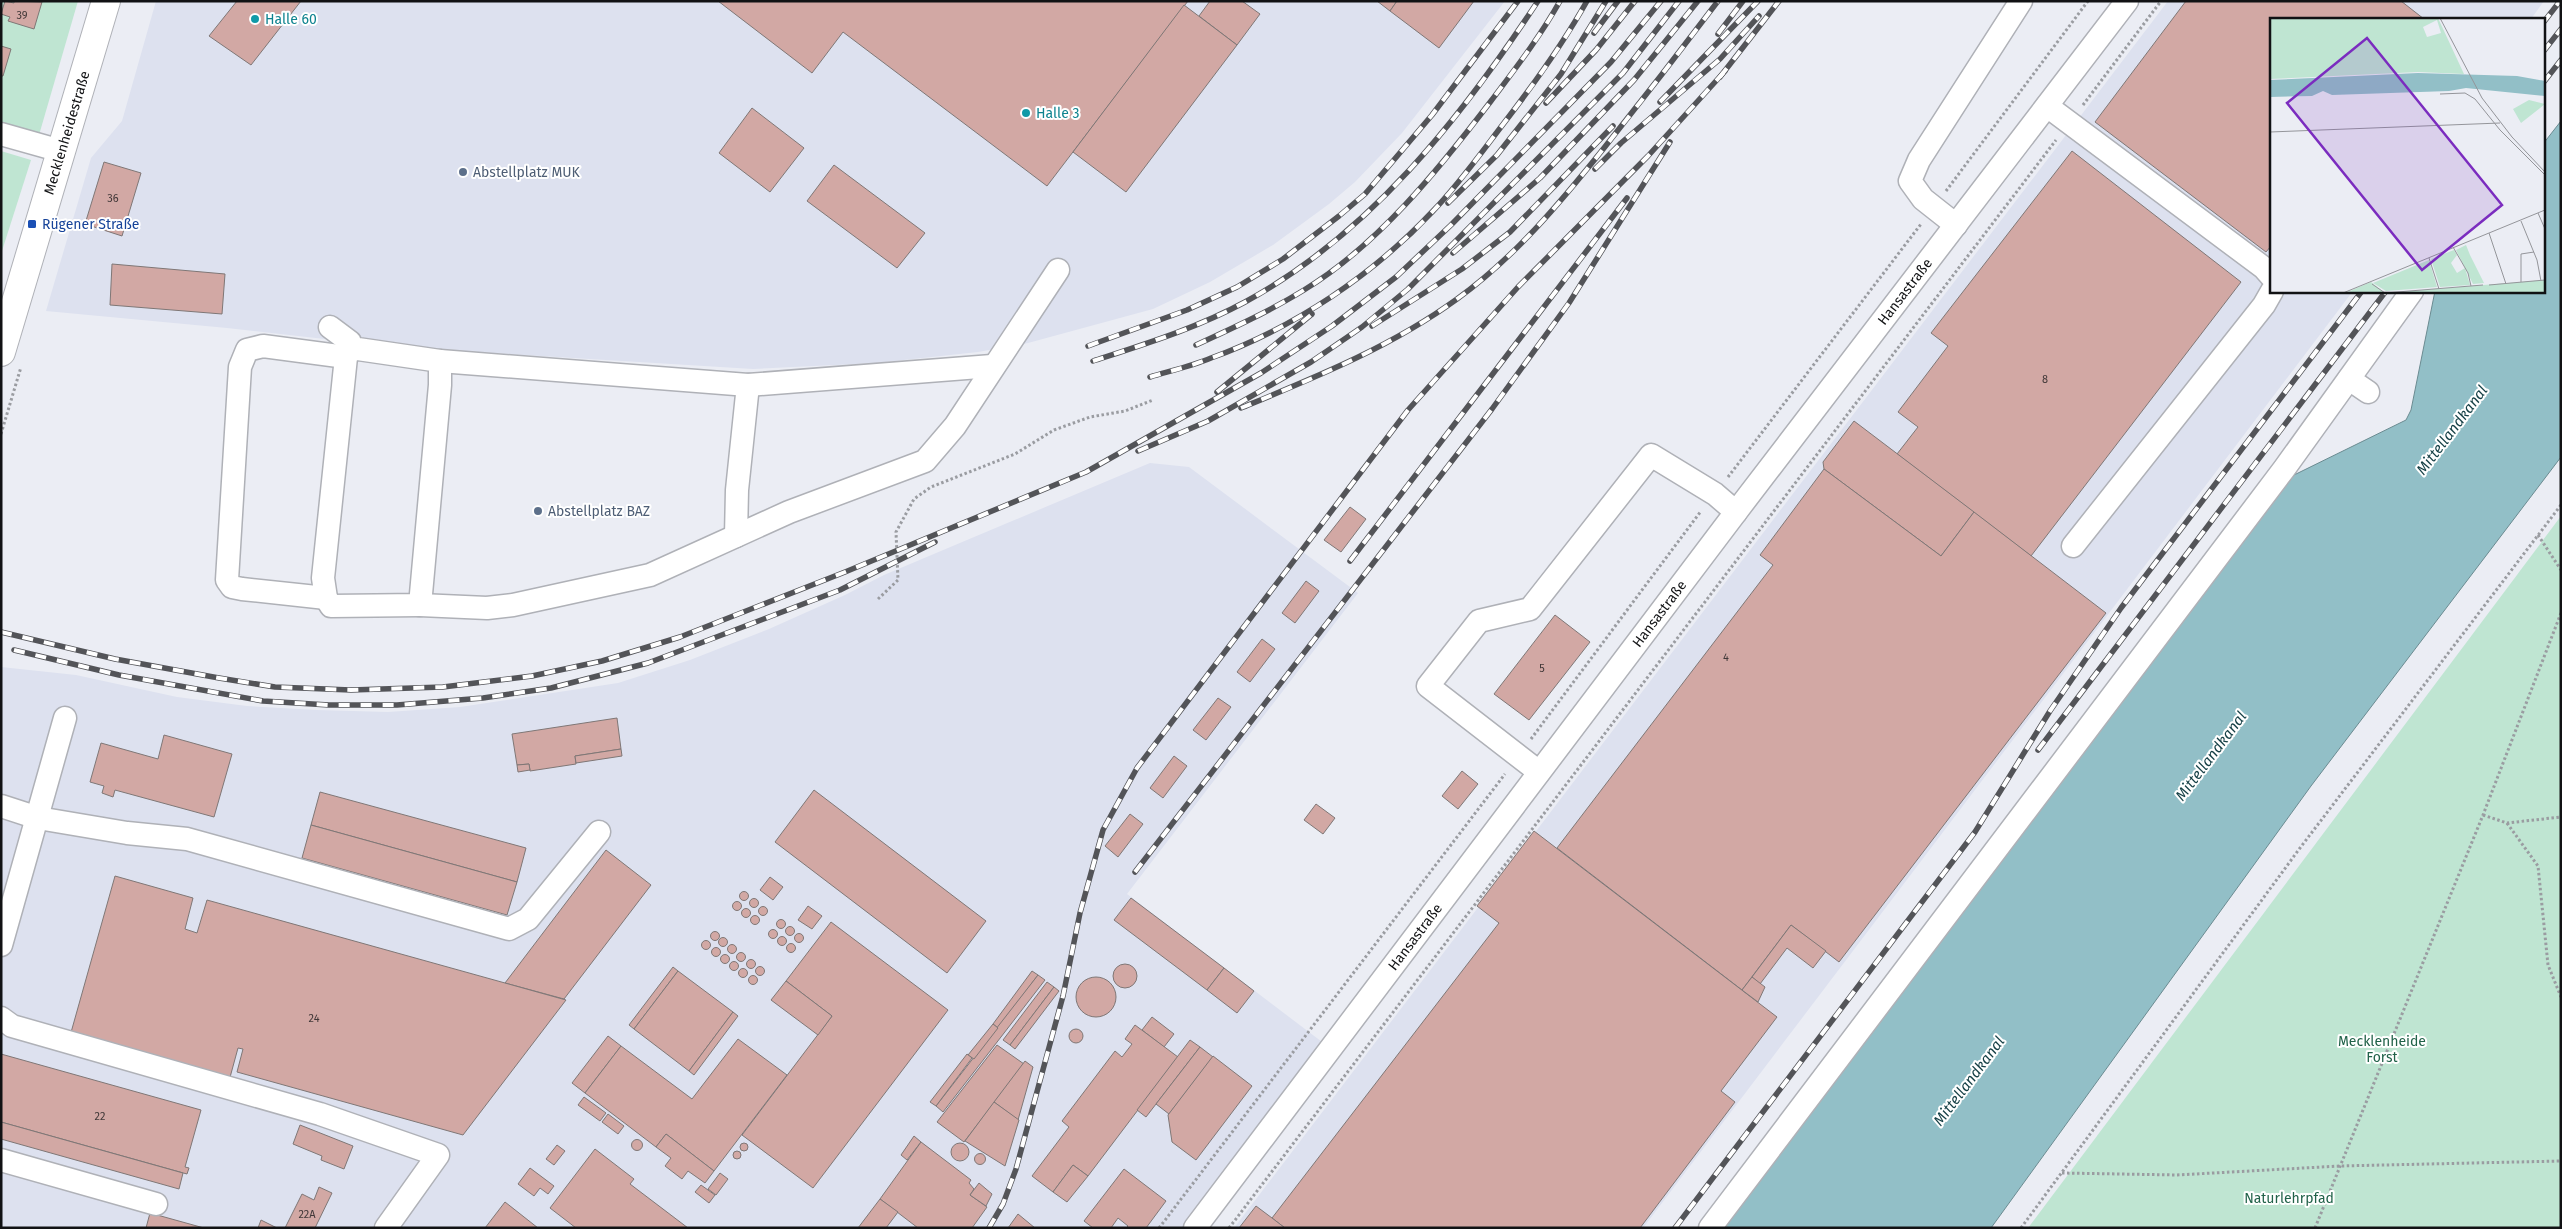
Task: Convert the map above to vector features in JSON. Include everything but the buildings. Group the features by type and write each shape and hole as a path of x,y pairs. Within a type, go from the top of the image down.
{"main road":[{"name":"Mecklenheidestraße","path":"1,352 106,1"}],"street":[{"path":"1956,225 1923,199 1910,182 1919,160 2020,1"},
{"name":"Hansastraße","path":"1195,1228 1736,512 2127,1"},
{"path":"2047,106 2264,268 2270,275"},
{"path":"1,134 61,151"},
{"path":"330,327 350,342 323,578 326,598 331,606 420,605 487,608 513,605 650,575 790,512 925,461 954,426 992,366 1058,270"},
{"path":"2073,546 2264,305 2271,292"},
{"path":"1710,1228 2284,469 2411,292"},
{"path":"326,598 242,589 232,587 227,580 240,367 247,350 263,346 748,385 992,366"},
{"path":"420,605 440,385 440,361"},
{"path":"2349,379 2368,392"},
{"path":"736,536 737,490 748,385"},
{"path":"1539,772 1428,686 1479,621 1530,609 1651,455 1715,494 1736,512"},
{"path":"1,945 65,718"},
{"path":"1,806 38,818 127,833 187,839 509,929 528,919 599,832"},
{"path":"1,1018 12,1026 219,1087 320,1114 438,1155 386,1228"},
{"path":"1,1160 156,1204"}],"path":[{"path":"1159,1228 1518,757 2088,1"},
{"path":"1229,1228 2161,1"},
{"path":"878,599 898,580 896,532 914,498 931,487 1016,454 1054,430 1090,417 1126,411 1153,400"},
{"path":"2021,1228 2300,848 2561,504"},
{"path":"2538,535 2561,570"},
{"path":"2315,1228 2483,815 2561,613"},
{"path":"2483,815 2508,823 2561,817"},
{"path":"2508,823 2538,866 2548,965 2561,997"},
{"path":"2061,1173 2177,1175 2340,1166 2561,1161"}],"shaded area":[{"path":"156,1 1505,1 1402,133 1355,182 1329,204 1273,245 1210,282 1153,309 1028,343 978,352 876,363 753,369 395,347 227,328 46,311 91,158 122,121"},
{"path":"2168,1 2544,1 2532,18 2270,18 2270,292 2352,292 1643,1228 1234,1228"},
{"path":"1150,463 1189,467 1358,593 1127,894 1330,1048 1195,1228 1,1228 1,667 76,675 177,697 247,706 388,712 460,707 618,683 690,660 769,629 845,595 884,575"}],"green space":[{"path":"1,1 78,1 39,135 1,122"},
{"path":"1,151 31,160 1,254"},
{"name":"Mecklenheide Forst","path":"2561,516 2561,1228 2028,1228"}],"water":[{"name":"Mittellandkanal","path":"2561,121 2561,457 2311,786 1991,1228 1723,1228 2294,475 2406,420 2411,410 2435,292 2544,292 2544,143"}],"railway":[{"path":"1088,346 1187,310 1237,287 1283,259 1339,216 1365,194 1432,115 1518,1"},
{"path":"1093,361 1170,335 1227,311 1290,274 1333,243 1410,170 1444,130 1477,88 1538,1"},
{"path":"1196,345 1265,312 1304,290 1331,272 1382,228 1406,204 1471,127 1527,53 1560,1"},
{"path":"1150,377 1204,361 1242,346 1272,331 1331,297 1385,257 1433,211 1470,168 1548,64 1587,1"},
{"path":"1448,203 1497,155 1561,74 1606,1"},
{"path":"1594,33 1618,1"},
{"path":"1546,103 1596,50 1635,1"},
{"path":"1,632 115,659 219,678 275,687 351,690 443,687 532,676 602,661 680,637 845,572 1086,472 1261,373 1332,326 1396,277 1451,225 1611,62 1661,1"},
{"path":"1138,451 1208,421 1311,362 1362,327 1408,289 1623,73 1679,1"},
{"path":"1453,253 1540,178 1634,80 1698,1"},
{"path":"1241,408 1325,373 1406,332 1478,283 1536,228 1571,189 1718,1"},
{"path":"1718,34 1743,1"},
{"path":"1660,102 1758,1"},
{"path":"1720,77 1779,1"},
{"path":"2544,22 2560,1"},
{"path":"1595,169 1621,143 1720,59 1759,16"},
{"path":"2544,51 2561,29"},
{"path":"2544,82 2561,60"},
{"path":"989,1228 1003,1204 1016,1169 1063,996 1080,913 1103,830 1137,768 1408,410 1518,287 1648,156 1725,71"},
{"path":"1372,326 1462,269 1510,232 1613,126"},
{"path":"1135,872 1492,409 1569,303 1670,142"},
{"path":"1350,561 1627,198"},
{"path":"1675,1228 1975,832 2050,711 2121,608 2361,292"},
{"path":"2038,750 2385,292"},
{"path":"1217,392 1312,314"},
{"path":"14,650 119,675 263,701 329,705 397,705 483,698 551,688 648,663 840,590 935,542"}],"place":[{"name":"Halle 60","path":"255,19"},
{"name":"Halle 3","path":"1026,113"},
{"name":"Abstellplatz MUK","path":"463,172"},
{"name":"Rügener Straße","path":"32,224"},
{"name":"Abstellplatz BAZ","path":"538,511"}],"park label":[{"name":"Naturlehrpfad","path":"2289,1198"}]}
